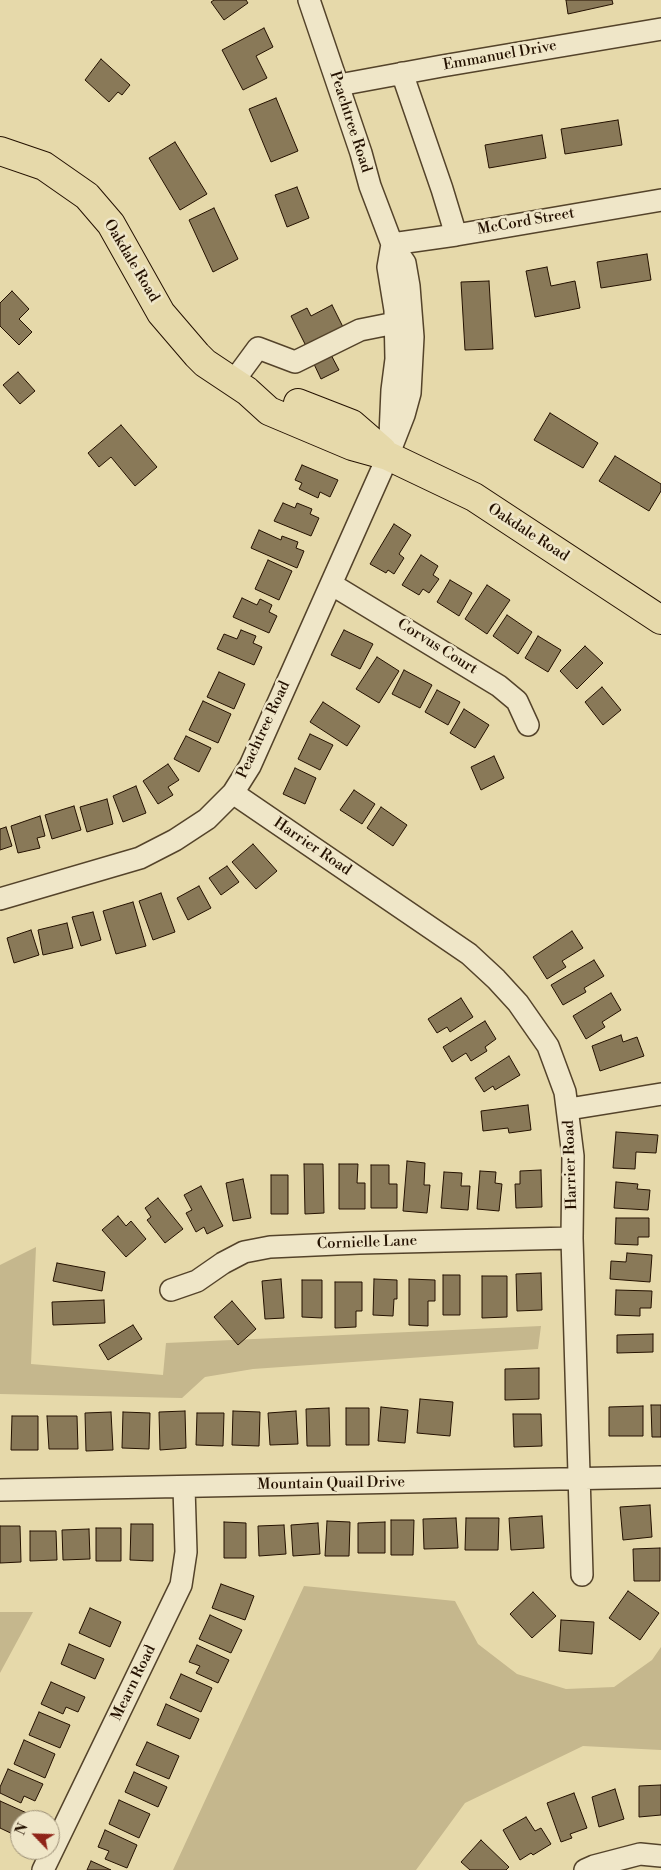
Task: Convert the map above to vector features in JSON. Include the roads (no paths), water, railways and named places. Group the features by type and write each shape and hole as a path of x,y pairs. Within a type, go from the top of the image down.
{"main road":[{"name":"Oakdale Road","path":"0,151 44,166 87,196 111,224 161,313 206,363 240,387 275,394 352,424 388,456 474,497 661,620"}],"street":[{"name":"Peachtree Road","path":"0,899 140,858 175,840 206,819 233,793 250,766 388,456 404,415 410,393 413,359 412,316 405,263 392,244 370,186 309,0"},
{"name":"Emmanuel Drive","path":"338,85 661,29"},
{"path":"402,73 456,235"},
{"name":"McCord Street","path":"392,244 661,200"},
{"name":"Peachtree Road","path":"388,456 396,359 395,310 388,267 392,244"},
{"path":"240,387 258,348 295,362 360,330 395,323"},
{"name":"Corvus Court","path":"331,584 499,686 518,702 528,725"},
{"name":"Harrier Road","path":"233,793 469,954 518,1003 548,1046 565,1092 569,1109 573,1156 572,1238 582,1575"},
{"path":"569,1109 661,1094"},
{"name":"Cornielle Lane","path":"172,1290 197,1281 223,1263 244,1252 270,1247 572,1238"},
{"name":"Mountain Quail Drive","path":"0,1490 661,1477"},
{"name":"Mearn Road","path":"43,1870 181,1585 186,1552 184,1487"},
{"path":"585,1870 640,1854 661,1856"}]}
